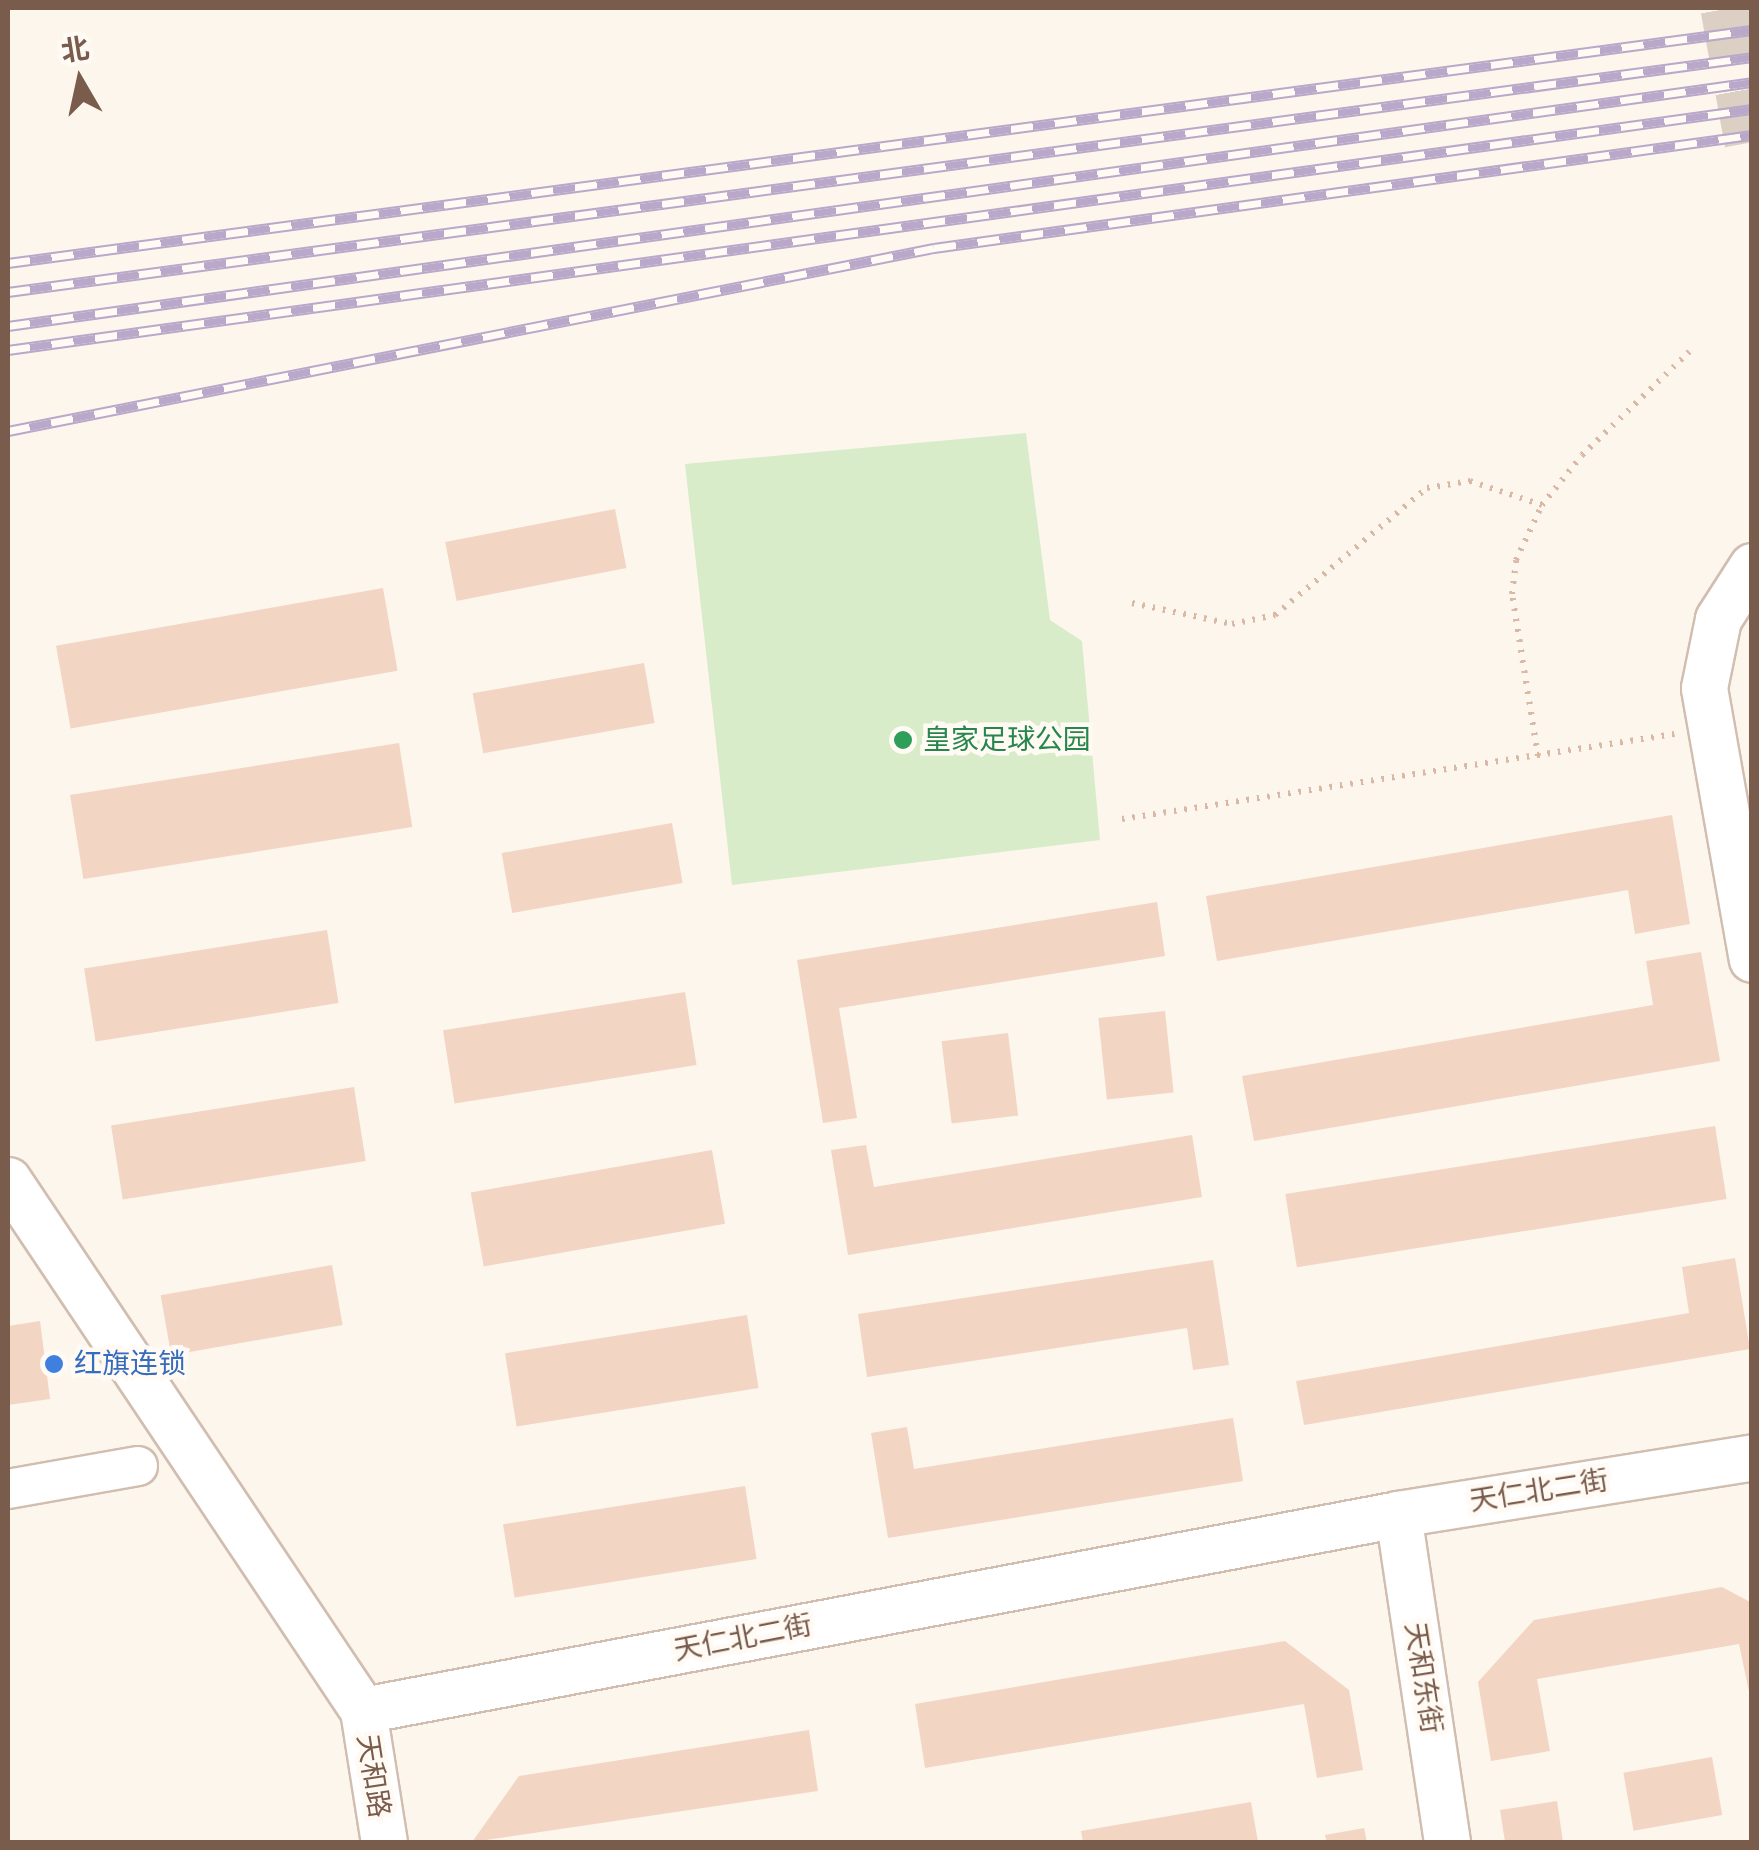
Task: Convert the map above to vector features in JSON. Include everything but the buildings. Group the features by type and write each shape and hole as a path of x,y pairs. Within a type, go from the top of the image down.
{"street":[{"path":"1752,566 1708,652 1707,730 1752,959"},
{"path":"8,1180 363,1710"},
{"name":"天仁北二街","path":"363,1710 1398,1514 1752,1457"},
{"path":"8,1490 138,1466"},
{"name":"天和东街","path":"1398,1514 1448,1842"},
{"name":"天和路","path":"363,1710 384,1842"}],"path":[{"path":"1538,756 1512,594 1516,560 1542,505 1689,352"},
{"path":"1132,602 1232,624 1275,615 1427,488 1470,481 1542,505"},
{"path":"1122,819 1707,730"}],"green space":[{"name":"皇家足球公园","path":"1026,433 1050,620 1082,641 1100,840 732,885 685,464"}],"tunnel":[{"path":"1728,8 1752,142"}],"railway":[{"path":"8,263 1752,30"},
{"path":"8,292 1752,57"},
{"path":"8,326 1752,82"},
{"path":"8,350 1752,109"},
{"path":"8,431 934,248 1752,135"}],"place":[{"name":"皇家足球公园","path":"903,740"},
{"name":"红旗连锁","path":"54,1364"}]}
